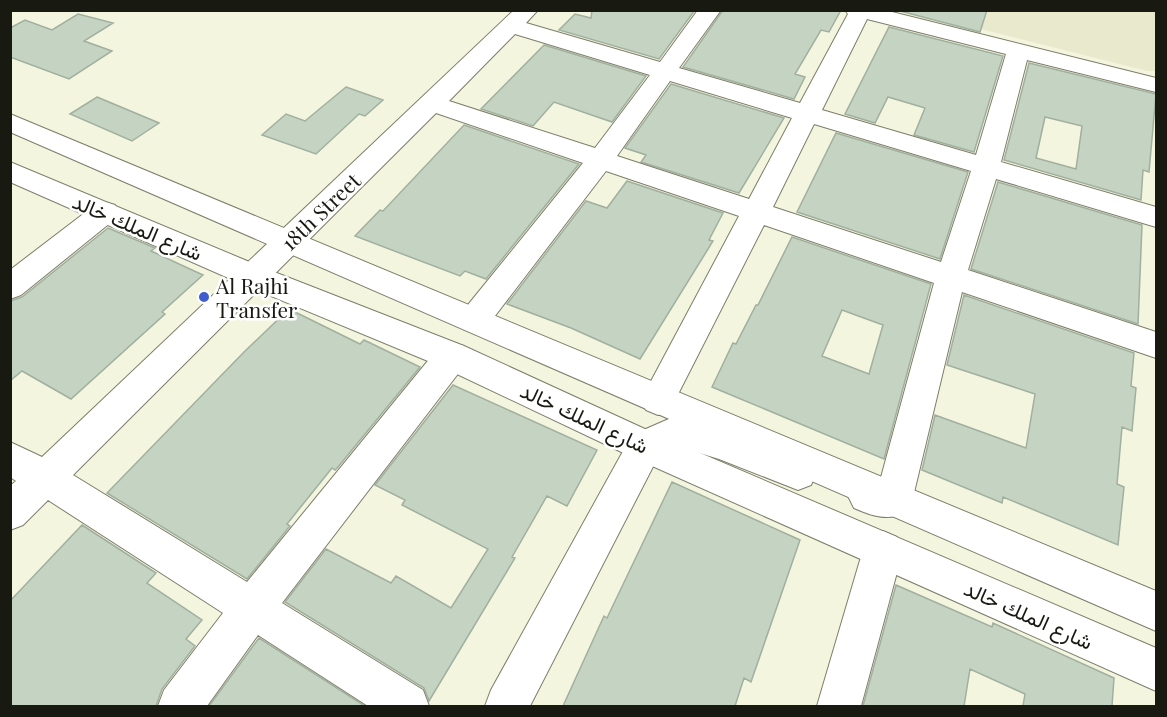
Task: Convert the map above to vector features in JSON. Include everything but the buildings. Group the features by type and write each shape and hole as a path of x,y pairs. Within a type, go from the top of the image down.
{"street":[{"path":"474,320 600,160 710,10"},
{"path":"658,400 859,11 1156,85"},
{"path":"519,18 664,72 1156,217"},
{"name":"18th Street","path":"10,512 519,18"},
{"path":"507,706 645,446 678,431 723,444 845,492 893,501 951,276 986,167 1018,51"},
{"path":"431,103 1156,345"},
{"name":"شارع الملك خالد","path":"10,122 291,239 658,400 1156,611"},
{"name":"شارع الملك خالد","path":"10,171 253,276 452,356 645,446 1156,670"},
{"path":"10,287 105,212"},
{"path":"180,706 252,609 452,356"},
{"path":"10,458 46,478 407,706"},
{"path":"839,706 883,550"}],"shaded area":[{"path":"909,11 1156,11 1156,71 1147,71"}],"place":[{"name":"Al Rajhi Transfer","path":"204,297"}]}
